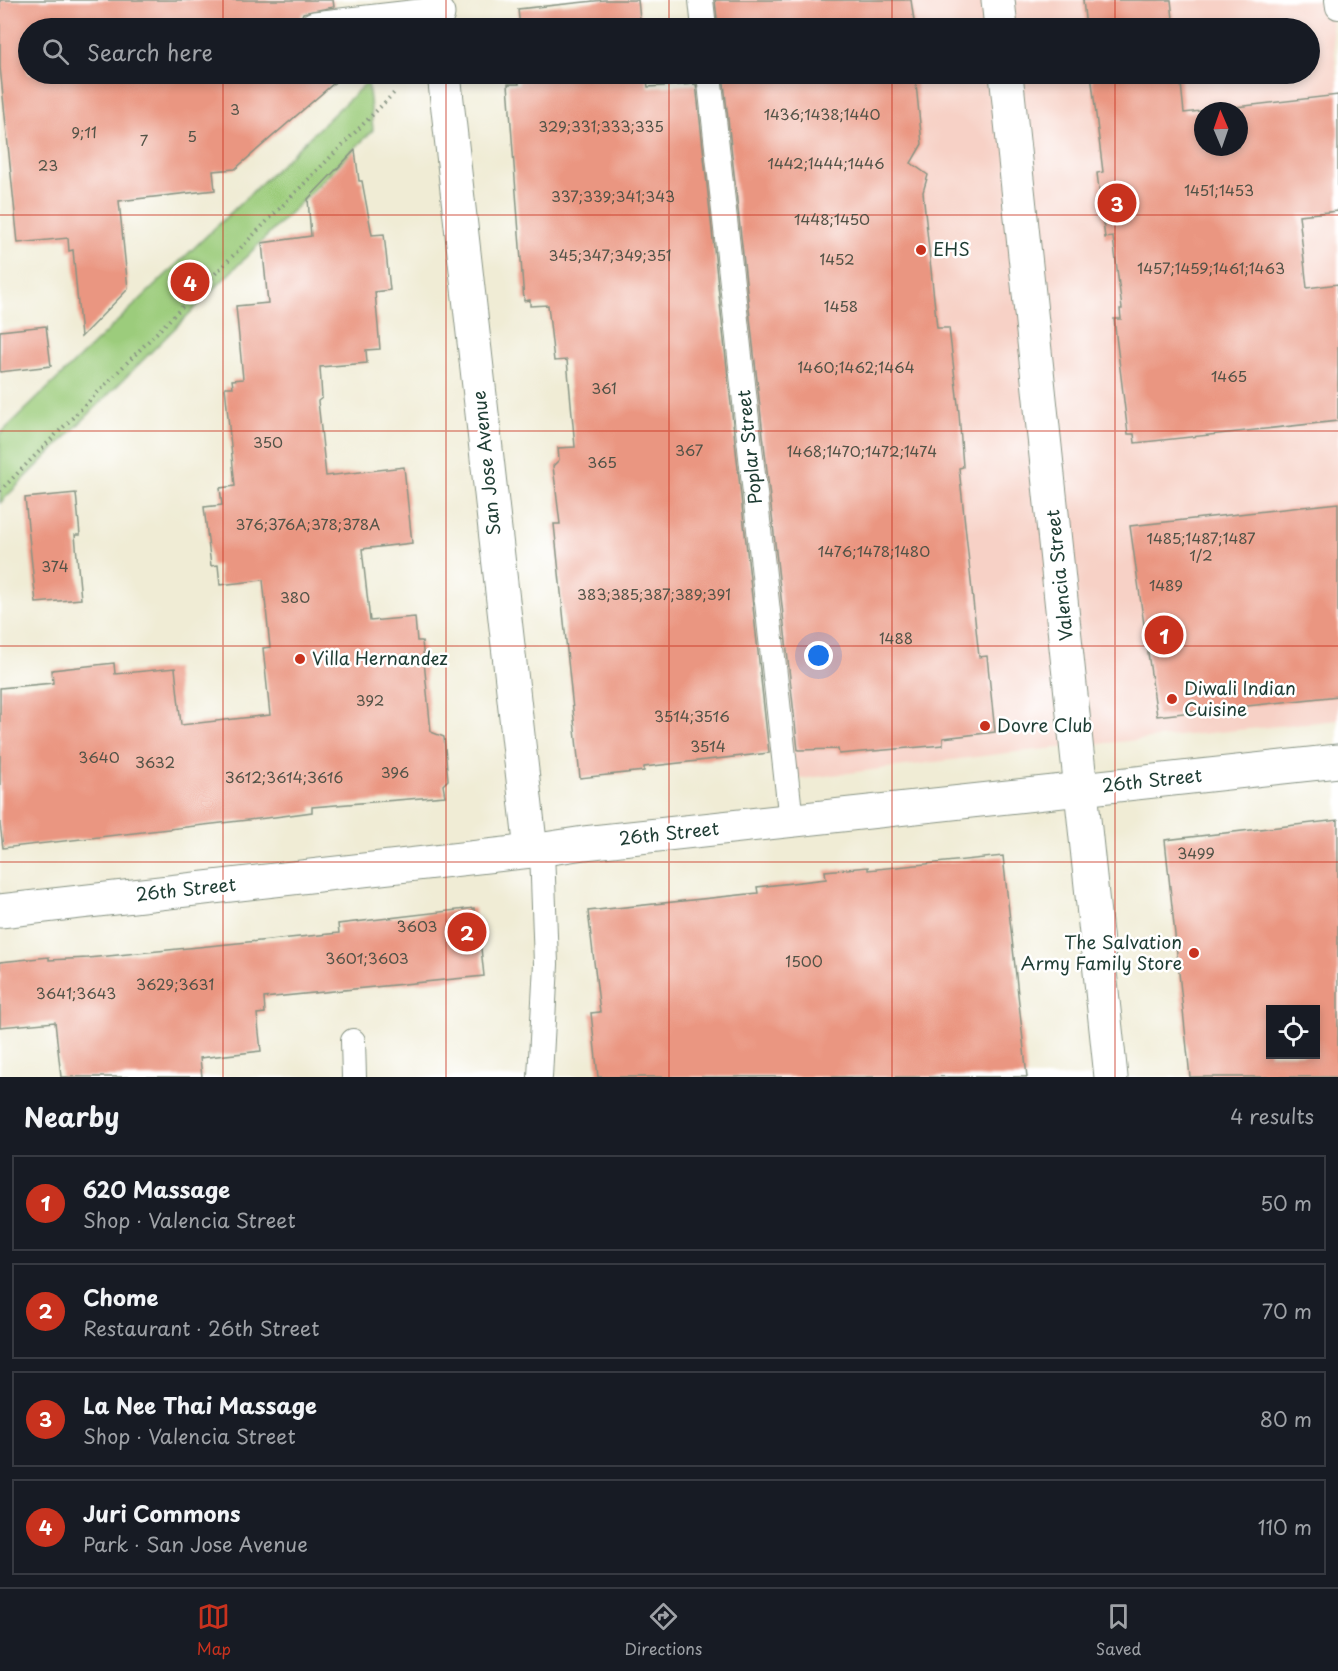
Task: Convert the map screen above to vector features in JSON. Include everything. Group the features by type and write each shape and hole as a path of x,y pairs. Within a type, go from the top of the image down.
{"street":[{"path":"998,0 1000,18"},
{"path":"403,18 438,14"},
{"name":"San Jose Avenue","path":"445,84 536,851"},
{"name":"Valencia Street","path":"1007,84 1062,590 1080,788 1111,1077"},
{"name":"26th Street","path":"0,911 1080,788 1338,761"}],"lane":[{"path":"701,0 703,18"},
{"path":"1337,0 1338,7"},
{"name":"Poplar Street","path":"710,84 790,821"},
{"path":"536,851 546,964 540,1077"},
{"path":"353,1041 354,1077"}],"path":[{"path":"0,492 395,92"}],"shaded area":[{"path":"708,0 1329,0 1338,85 1338,720 1007,753 793,780 717,84 1320,84 1320,18 710,18"}],"green space":[{"path":"365,84 368,84 373,130 0,503 0,434"}],"building":[{"path":"0,0 333,0 334,7 303,13 301,18 18,18 18,84 333,84 235,169 213,171 215,190 119,201 128,289 81,337 73,250 69,251 68,238 18,243 0,67"},
{"path":"604,0 638,0 640,18 519,18 518,9"},
{"path":"715,0 911,0 914,18 717,18"},
{"path":"1083,0 1171,0 1173,18 1085,18"},
{"path":"508,84 648,84 648,87 696,84 769,753 644,767 644,771 580,778 554,524 560,524 553,466 559,460 558,448 575,447 567,360 554,361 548,305 530,306 530,300 524,301"},
{"path":"724,84 916,84 922,144 911,163 928,175 923,192 937,328 949,328 963,467 959,468 979,657 987,656 995,732 943,738 943,745 839,754 838,749 798,750"},
{"path":"1092,84 1181,84 1184,113 1194,112 1194,156 1248,156 1248,106 1338,95 1338,211 1299,215 1307,288 1338,284 1338,421 1135,443 1134,434 1128,434 1114,319 1121,319 1120,309 1122,309 1113,237 1105,238 1097,173 1103,172"},
{"path":"355,150 359,181 362,181 372,235 384,234 390,290 375,292 380,349 366,350 367,363 320,367 322,398 318,401 326,476 404,467 412,543 362,549 370,621 415,617 417,641 422,641 431,732 444,737 448,780 443,785 445,796 312,807 312,812 275,817 3,848 0,824 0,688 53,683 52,670 114,663 115,674 175,668 181,725 270,715 263,648 270,647 263,580 220,585 218,565 211,566 204,507 222,505 220,488 235,486 225,387 233,387 232,380 243,379 236,306 268,303 262,243 311,236 308,199"},
{"path":"46,326 51,366 0,372 0,331"},
{"path":"76,493 80,535 75,535 81,599 36,603 25,498"},
{"path":"1338,503 1338,696 1157,716 1130,526"},
{"path":"1338,820 1338,1077 1190,1077 1165,840"},
{"path":"1003,856 1027,1077 598,1077 591,1013 600,1012 588,911 758,893 757,887 826,879 825,871 868,867 868,870"},
{"path":"474,908 484,976 264,998 265,1013 257,1014 261,1051 200,1058 202,1077 61,1077 55,1022 0,1027 0,962 49,957 49,960 88,958 339,933 338,924"}],"place":[{"name":"La Nee Thai Massage","path":"1117,203"},
{"name":"EHS","path":"921,250"},
{"name":"Juri Commons","path":"190,282"},
{"name":"620 Massage","path":"1164,635"},
{"name":"Villa Hernandez","path":"300,659"},
{"name":"Diwali Indian Cuisine","path":"1172,699"},
{"name":"Dovre Club","path":"985,726"},
{"name":"Chome","path":"467,932"},
{"name":"The Salvation Army Family Store","path":"1194,953"}]}
